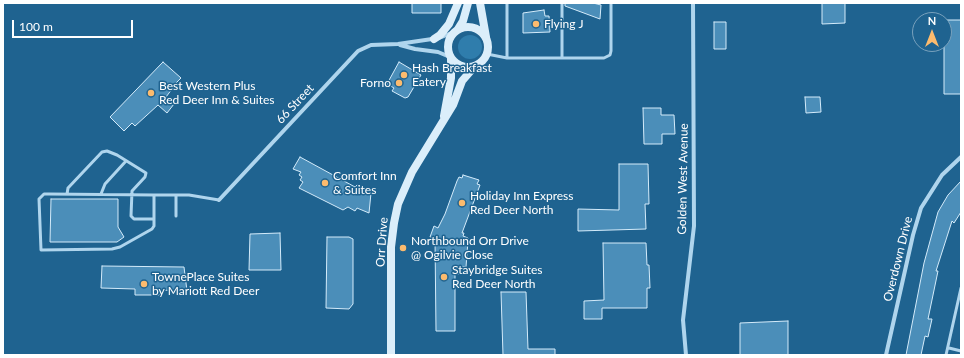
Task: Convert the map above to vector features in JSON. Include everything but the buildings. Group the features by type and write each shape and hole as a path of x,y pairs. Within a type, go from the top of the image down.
{"street":[{"path":"434,39 440,35 449,24 458,3"},
{"path":"468,3 463,21 448,44 450,58 462,67 475,66 484,59 487,54 488,43 480,3"},
{"name":"Golden West Avenue","path":"686,355 683,320 694,226 693,3"},
{"path":"456,31 464,27 477,29 486,38"},
{"name":"66 Street","path":"219,200 358,52 371,45 398,44 434,39 456,31"},
{"name":"66 Street","path":"398,44 414,49 438,52 450,58"},
{"name":"Orr Drive","path":"444,119 451,78 450,58"},
{"name":"Orr Drive","path":"391,355 391,247 396,214 407,181 453,105 462,81 475,66"},
{"name":"Overdown Drive","path":"886,355 917,220 934,185 946,170 961,157"}],"lane":[{"path":"507,58 508,3"},
{"path":"562,3 562,58"},
{"path":"487,54 507,58 604,58 610,55 611,51 611,3"},
{"path":"67,194 68,188 102,152 107,151 146,174 132,191 132,218 154,219"},
{"path":"101,194 105,184 126,161"},
{"path":"154,195 154,219 152,229 120,247 112,249 41,250 40,196 49,194 132,194 201,196 219,200"},
{"path":"176,195 176,216"},
{"path":"946,355 949,348 961,288"},
{"path":"949,348 961,351"}],"shaded area":[{"path":"470,35 478,39 482,47 478,55 470,59 462,55 458,47 462,39"}],"place":[{"name":"Flying J","path":"536,24"},
{"name":"Hash Breakfast Eatery","path":"404,75"},
{"name":"Forno","path":"399,83"},
{"name":"Best Western Plus Red Deer Inn & Suites","path":"151,93"},
{"name":"Comfort Inn & Suites","path":"325,183"},
{"name":"Holiday Inn Express Red Deer North","path":"462,203"},
{"name":"Northbound Orr Drive @ Ogilvie Close","path":"403,248"},
{"name":"Staybridge Suites Red Deer North","path":"444,277"},
{"name":"TownePlace Suites by Mariott Red Deer","path":"144,284"}]}
